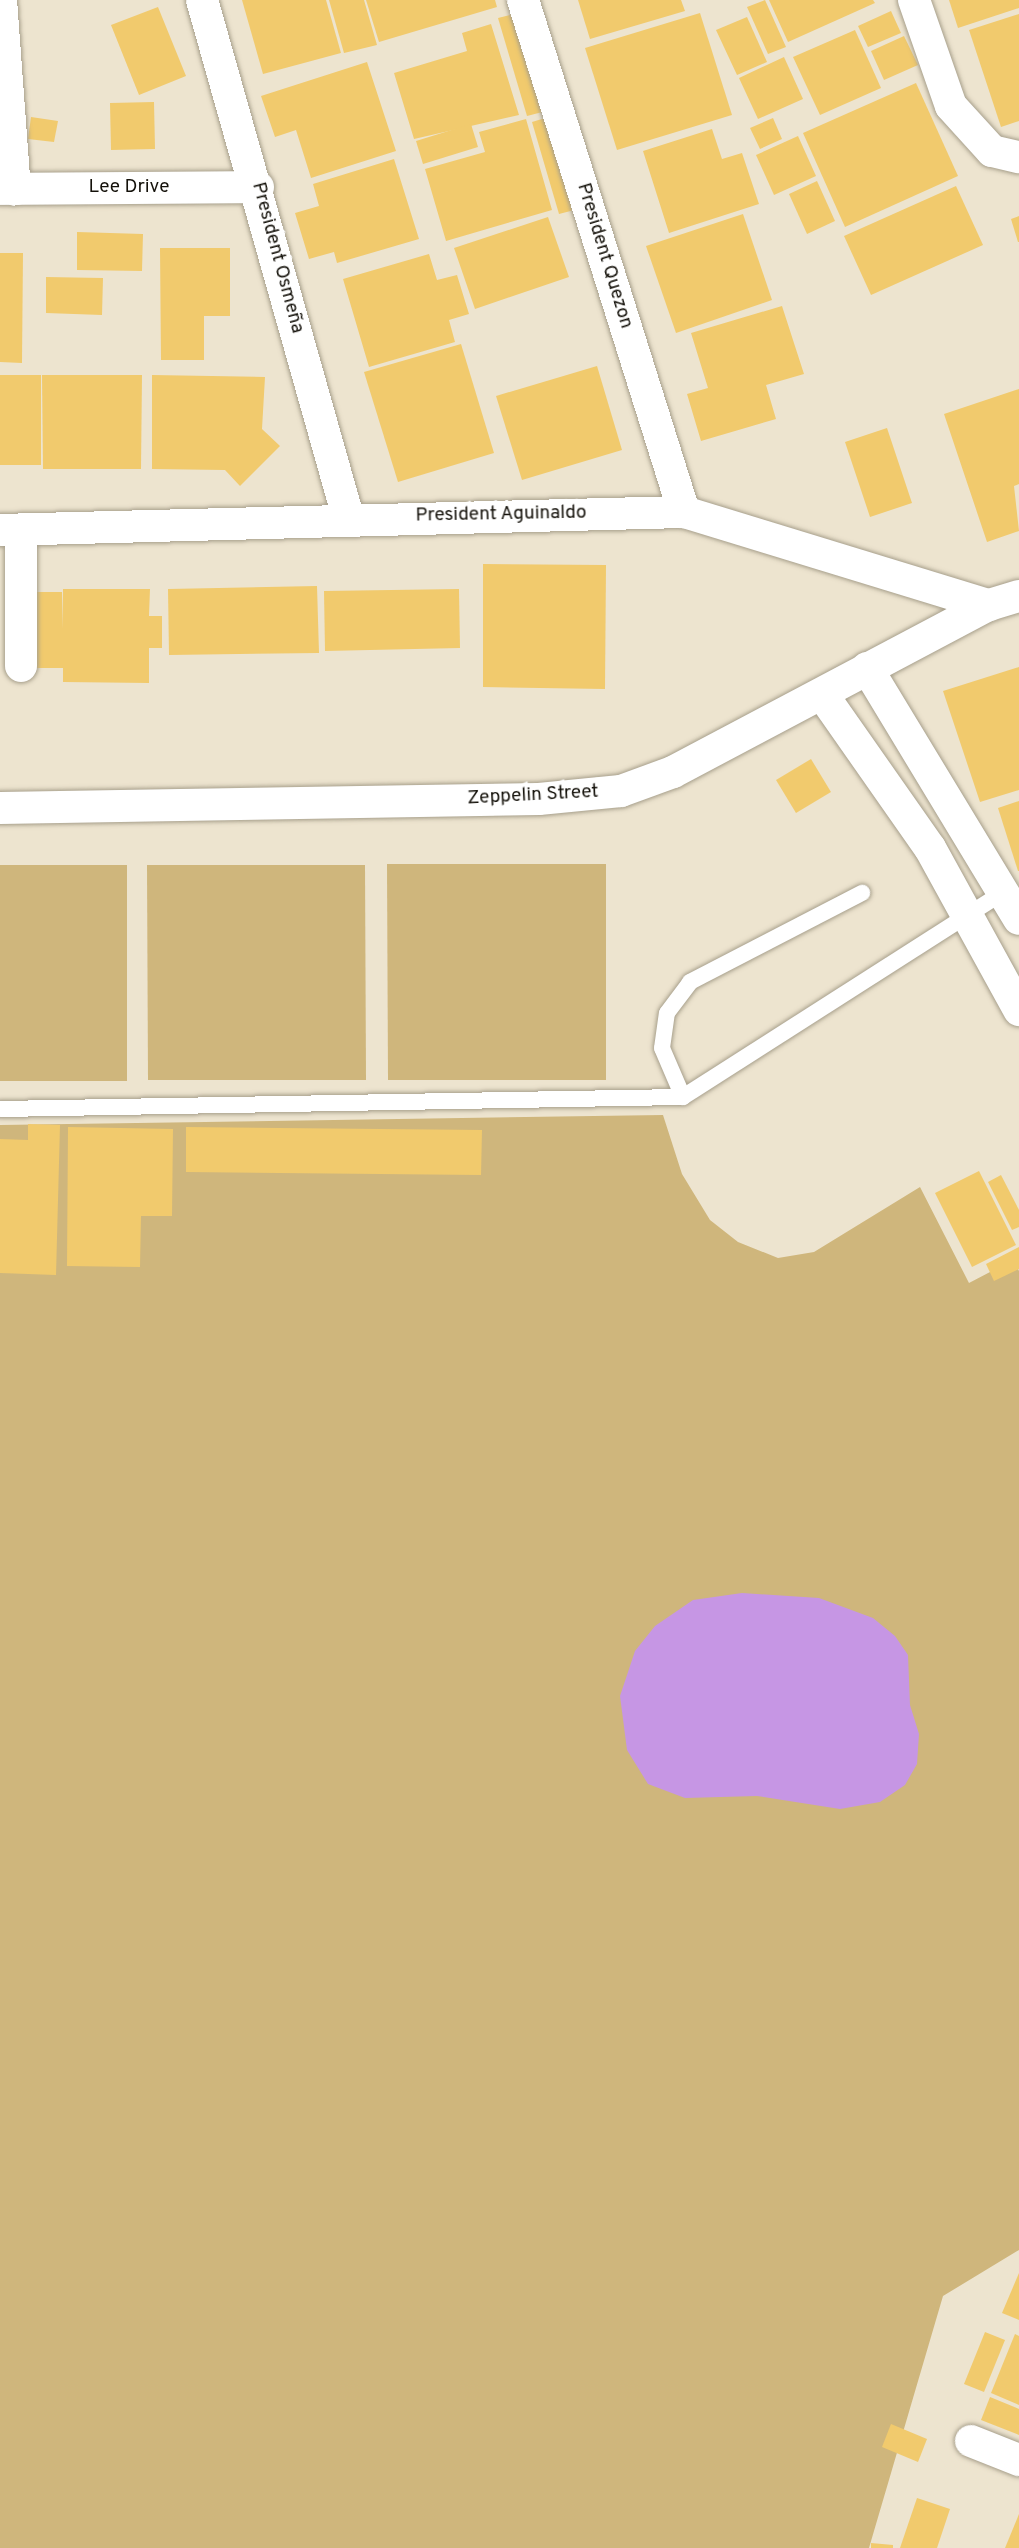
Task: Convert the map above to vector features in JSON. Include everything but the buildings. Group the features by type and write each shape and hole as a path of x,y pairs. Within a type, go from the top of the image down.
{"street":[{"path":"1,0 8,189"},
{"name":"President Osmeña","path":"202,0 258,187 348,517"},
{"name":"President Quezon","path":"523,0 684,512"},
{"path":"914,0 951,106 992,151 1019,158"},
{"name":"Lee Drive","path":"8,189 258,187"},
{"name":"President Aguinaldo","path":"11,530 348,517 684,512 989,605"},
{"path":"11,530 21,666"},
{"name":"Zeppelin Street","path":"0,808 539,799 621,791 673,772 989,605 1019,596"},
{"path":"867,668 1011,906"},
{"path":"822,694 970,915 1019,1010"},
{"path":"971,2441 1019,2460"}],"lane":[{"path":"683,1097 662,1048 667,1013 690,982 862,893"},
{"path":"0,1109 683,1097 970,915 1011,906"}],"shaded area":[{"path":"387,864 606,864 606,1080 388,1080"},
{"path":"0,865 127,865 127,1081 0,1081"},
{"path":"147,865 365,865 366,1080 148,1080"},
{"path":"663,1115 682,1174 710,1220 738,1242 778,1258 814,1252 920,1187 969,1283 1013,1260 1019,1271 1019,2250 943,2296 869,2548 0,2548 0,1125"},
{"path":"742,1593 819,1598 873,1618 895,1636 908,1655 910,1705 919,1734 917,1764 905,1785 880,1802 840,1809 757,1796 685,1798 648,1784 627,1750 620,1696 635,1651 655,1626 693,1600"}]}
